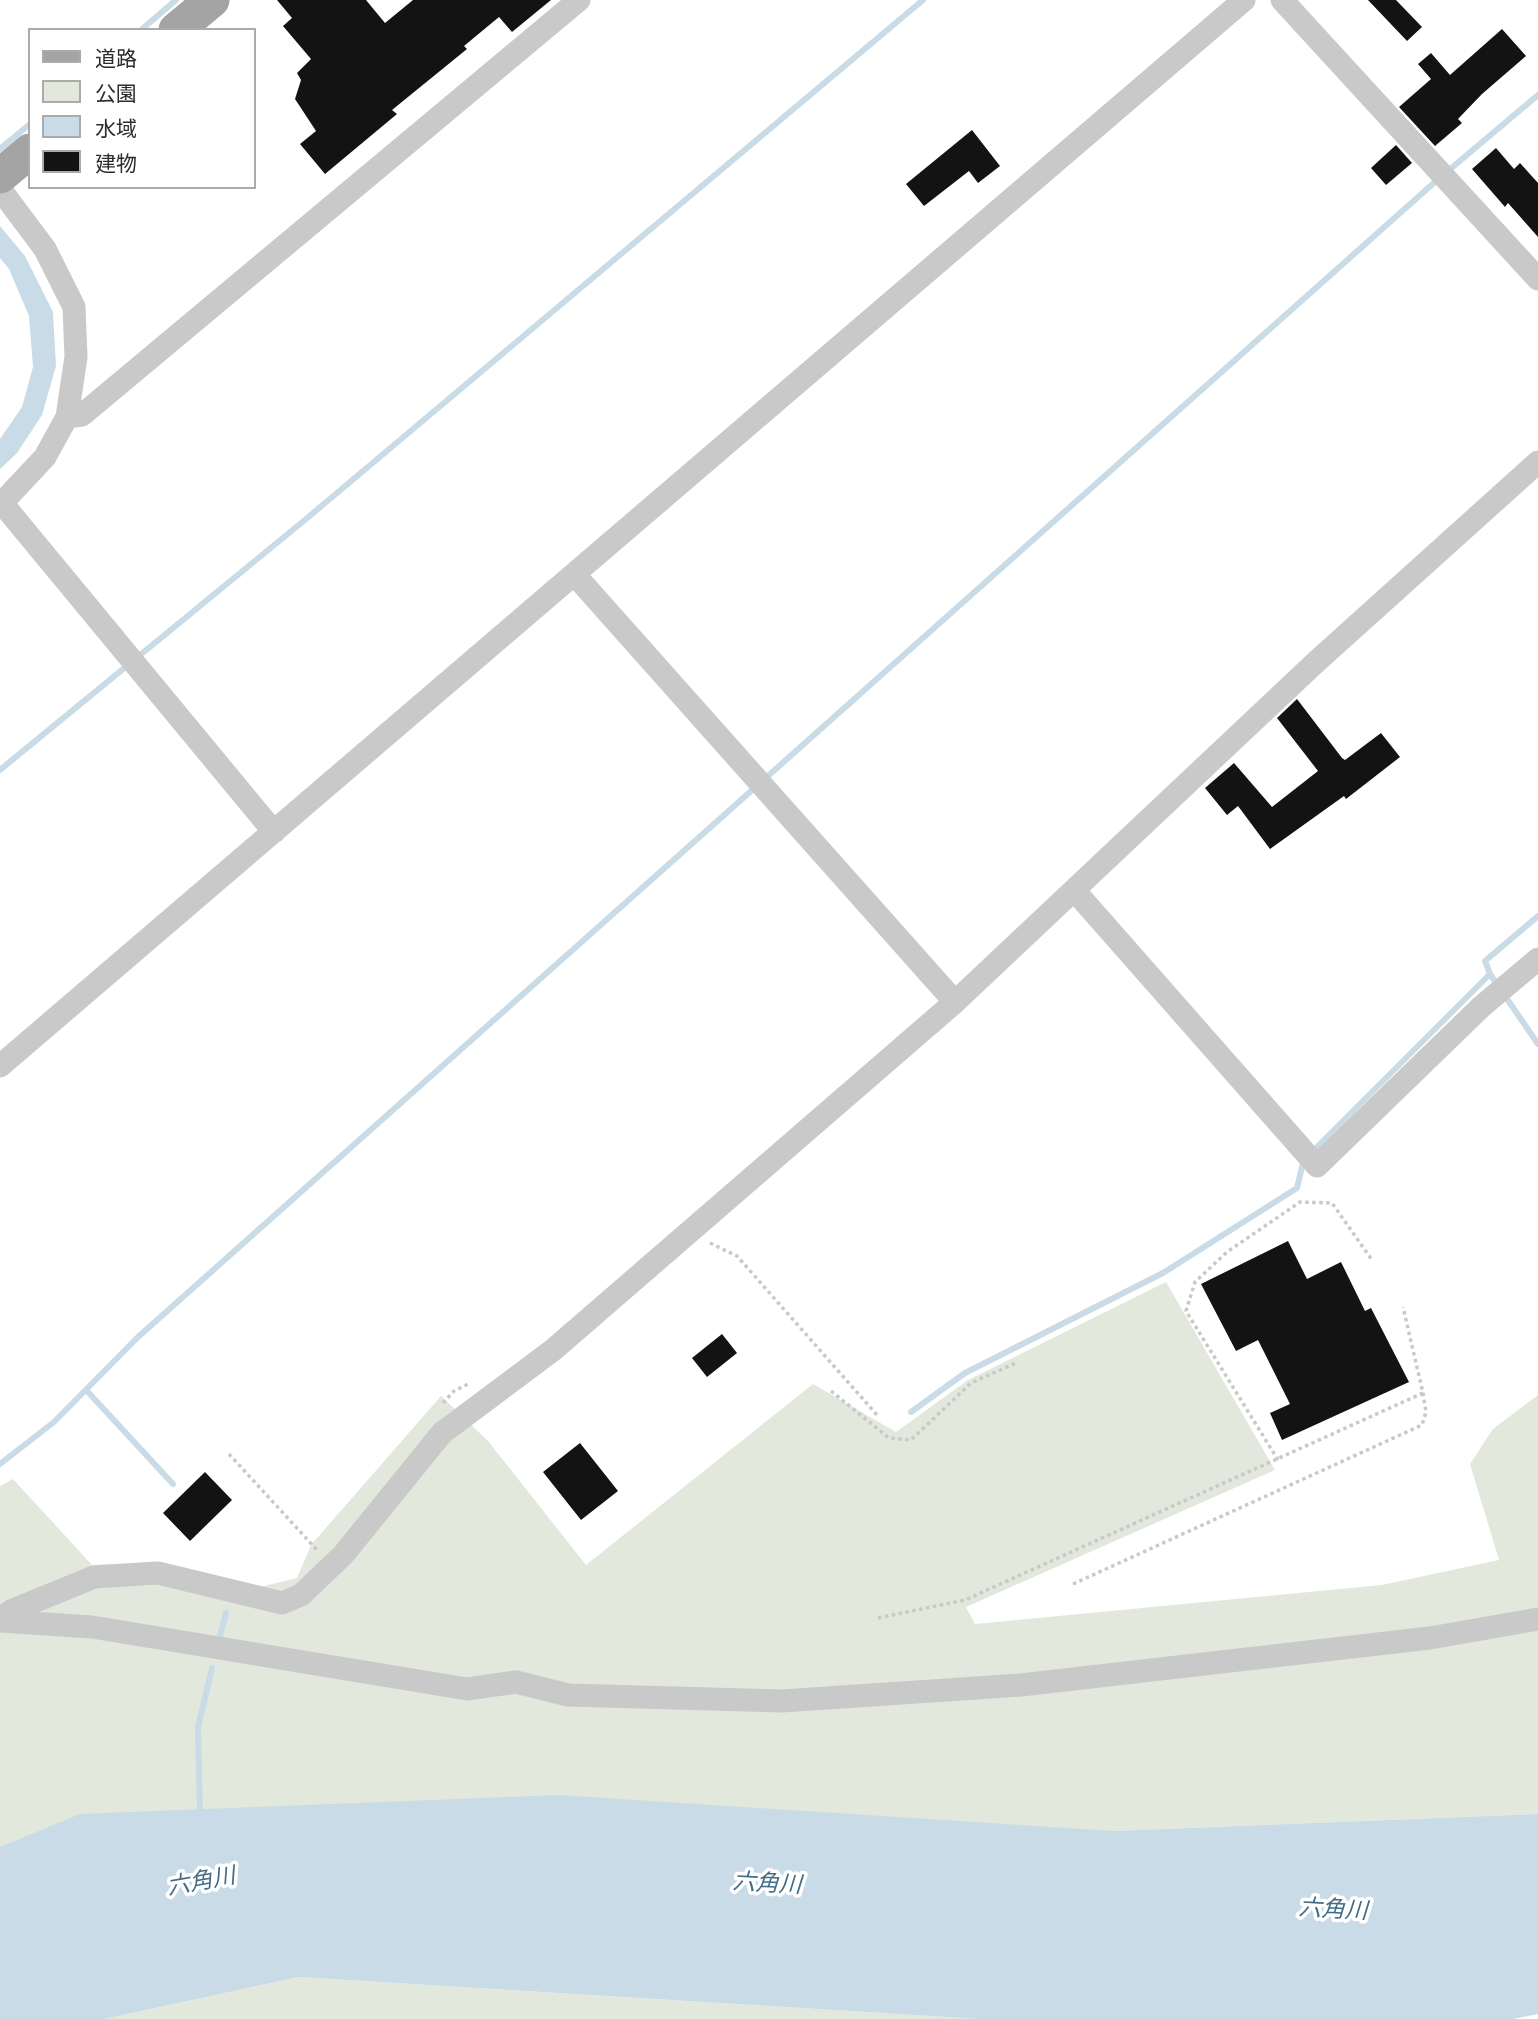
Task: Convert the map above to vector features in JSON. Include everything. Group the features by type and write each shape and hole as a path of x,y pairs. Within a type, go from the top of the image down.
{"main road":[{"path":"178,28 212,0"},
{"path":"0,176 28,153"}],"street":[{"path":"67,417 82,415 579,0"},
{"path":"0,1066 1244,0"},
{"path":"1282,0 1538,279"},
{"path":"0,189 45,249 74,307 76,357 67,417 45,457 2,503 274,832"},
{"path":"0,1620 23,1605 94,1577 158,1573 282,1603 300,1595 343,1555 442,1433 553,1350 955,1002 1316,662 1538,462"},
{"path":"575,575 955,1002"},
{"path":"1074,890 1317,1166 1490,999 1538,958"},
{"path":"0,1620 92,1627 467,1689 516,1682 568,1695 782,1701 1021,1685 1430,1637 1538,1619"}],"path":[{"path":"1278,1460 1186,1311 1195,1282 1227,1252 1300,1202 1332,1203 1372,1260"},
{"path":"709,1242 737,1256 877,1415"},
{"path":"1073,1584 1422,1425 1426,1412 1423,1393 1403,1307"},
{"path":"831,1391 889,1438 911,1440 971,1383 1018,1362"},
{"path":"437,1411 454,1391 479,1380 502,1386"},
{"path":"878,1618 965,1601 1423,1393"},
{"path":"229,1454 315,1551 324,1541"}],"green space":[{"path":"1166,1282 1275,1470 966,1607 975,1624 1382,1585 1499,1560 1470,1464 1493,1429 1538,1395 1538,1814 1113,1831 0,1847 0,1486 13,1479 92,1565 157,1562 256,1588 297,1578 311,1545 441,1396 488,1441 586,1565 813,1384 896,1432 968,1380"},
{"path":"299,1977 979,2019 104,2019"}],"water":[{"path":"0,226 25,256 53,312 56,366 42,415 17,453 0,469 0,439 22,407 33,367 29,316 9,269 0,258"},
{"name":"六角川","path":"558,1795 1113,1831 1538,1814 1538,2014 1513,2019 979,2019 299,1977 104,2019 0,2019 0,1847 80,1814"}],"building":[{"path":"277,0 366,0 385,23 413,0 551,0 512,32 499,17 464,46 467,49 392,110 397,114 325,174 300,144 316,131 295,99 301,80 297,73 311,59 283,26 292,18"},
{"path":"1368,0 1396,0 1422,27 1407,41"},
{"path":"1502,29 1526,56 1482,94 1458,119 1462,123 1435,146 1399,107 1431,79 1418,64 1431,53 1450,75"},
{"path":"972,130 1000,166 978,183 969,171 924,206 906,184"},
{"path":"1396,145 1412,163 1386,185 1371,168"},
{"path":"1496,148 1514,169 1520,163 1538,183 1538,237 1508,203 1505,207 1472,169"},
{"path":"1297,699 1345,760 1381,733 1400,757 1346,799 1344,796 1270,849 1238,806 1227,815 1205,788 1234,763 1272,807 1318,771 1277,718"},
{"path":"1288,1241 1307,1279 1341,1262 1365,1311 1371,1308 1409,1382 1282,1440 1270,1413 1290,1404 1258,1340 1236,1351 1201,1284"},
{"path":"722,1334 737,1353 707,1377 692,1358"},
{"path":"580,1443 618,1491 581,1520 543,1472"},
{"path":"205,1472 232,1500 190,1541 163,1513"}],"waterway":[{"path":"143,28 176,0"},
{"path":"0,770 306,519 923,0"},
{"path":"0,1464 54,1422 138,1337 1436,181 1538,95"},
{"path":"0,149 28,126"},
{"path":"1538,916 1485,961 1490,974 1538,1044"},
{"path":"1312,1152 1490,974"},
{"path":"911,1412 965,1373 1163,1273 1297,1188 1304,1159"},
{"path":"87,1391 173,1484"},
{"path":"220,1636 226,1613"},
{"path":"200,1815 198,1727 212,1668"}]}
